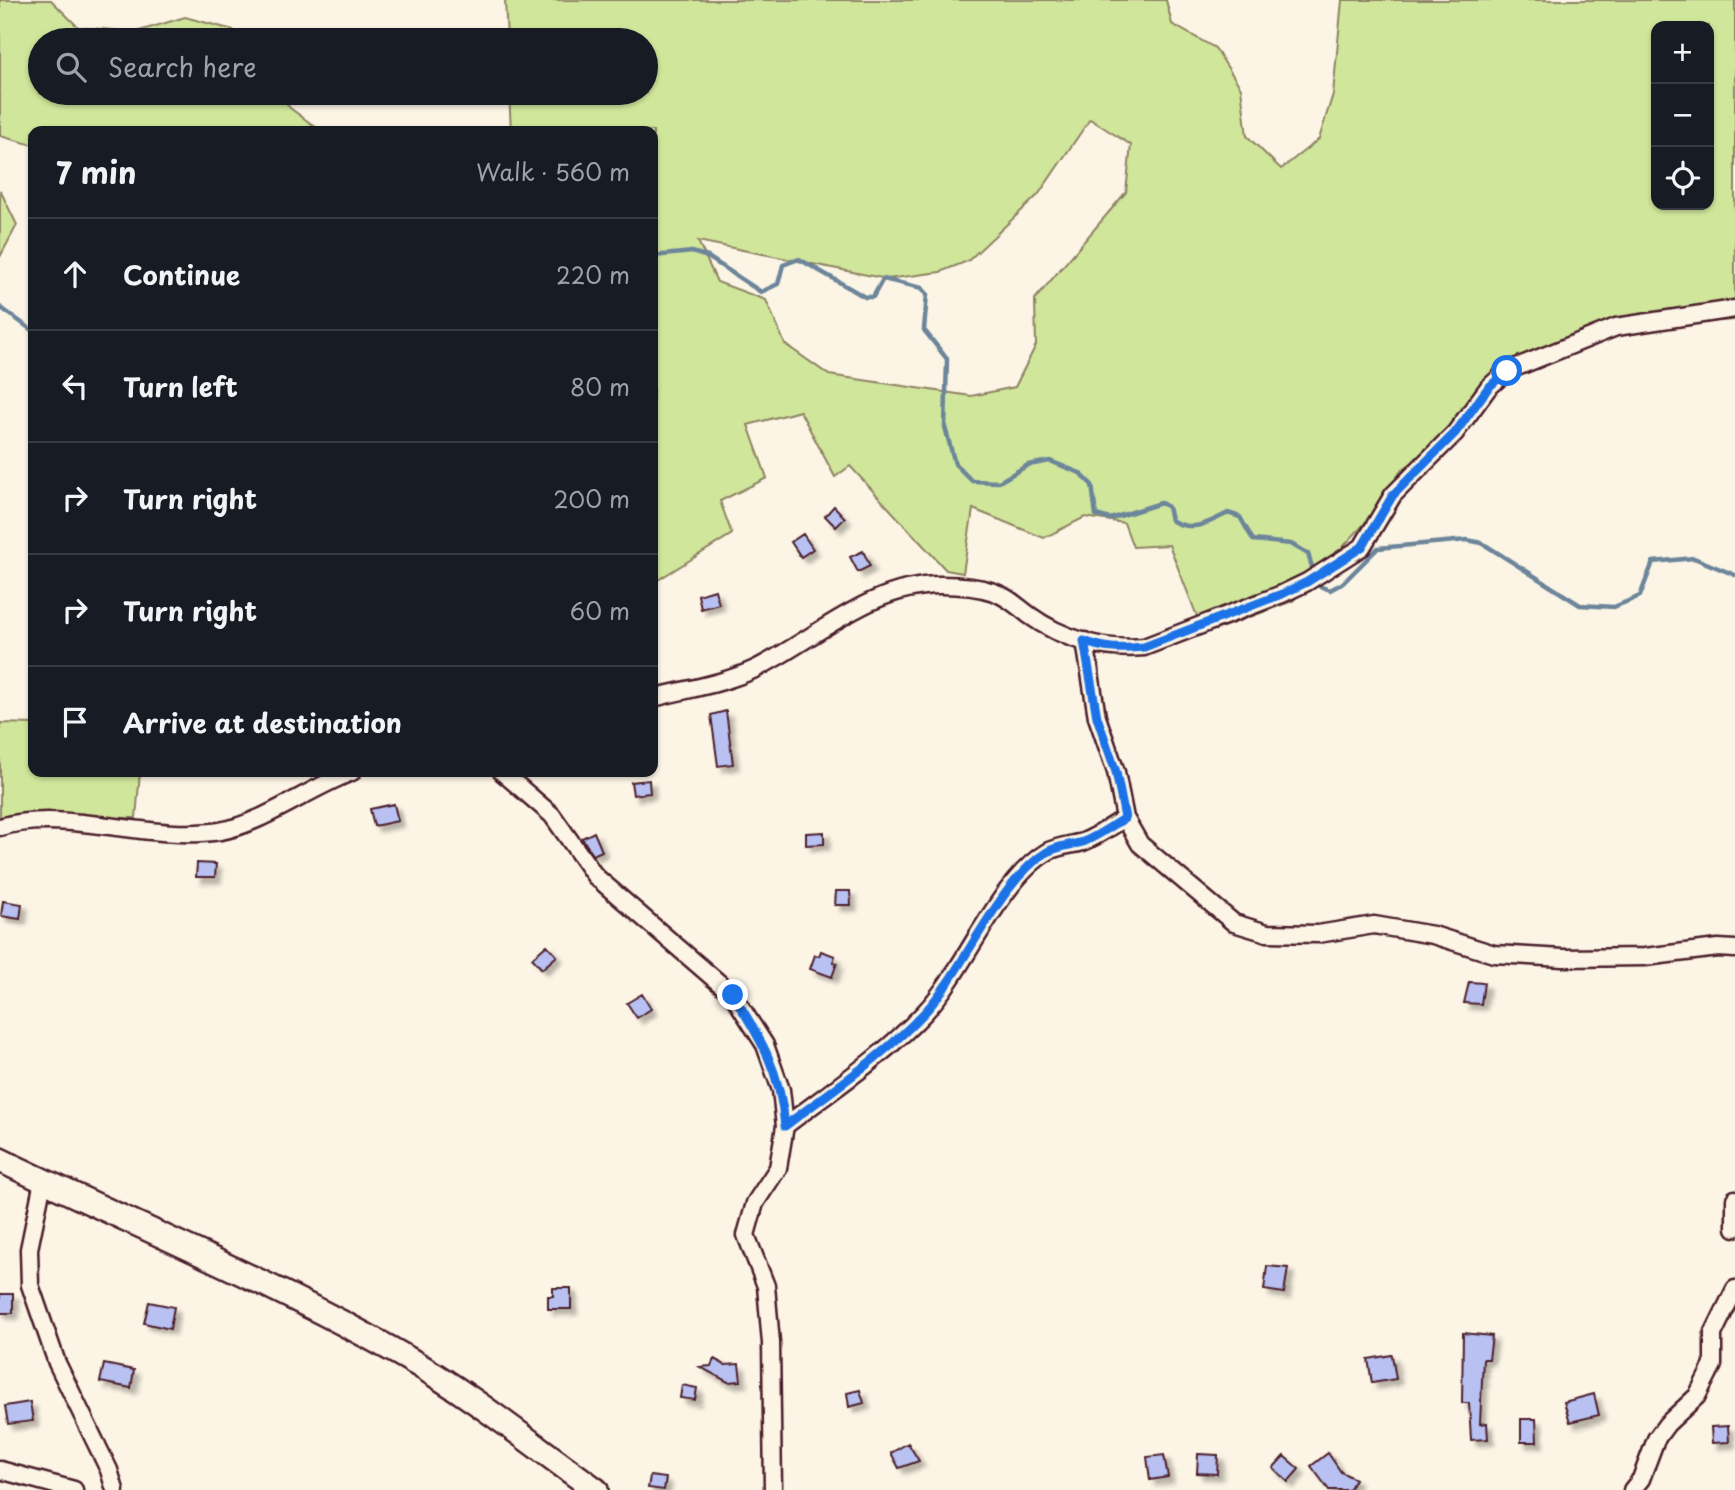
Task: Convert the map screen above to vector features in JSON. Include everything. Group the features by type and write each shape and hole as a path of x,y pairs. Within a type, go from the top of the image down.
{"street":[{"path":"658,697 736,677 875,599 912,586 943,584 991,591 1017,604 1050,627 1098,647 1120,650 1144,647 1307,582 1362,547 1393,495 1455,433 1488,388 1507,371 1616,327 1735,309"},
{"path":"1084,641 1097,717 1116,772 1125,818 1140,844 1234,923 1267,933 1318,934 1374,925 1433,935 1494,954 1563,958 1646,957 1735,949"},
{"path":"0,827 44,821 153,832 221,831 246,824 320,784 339,777"},
{"path":"508,777 552,815 595,876 733,995 765,1045 782,1090 785,1126 778,1168 755,1203 746,1235 766,1286 771,1343 773,1490"},
{"path":"785,1126 868,1063 925,1013 954,976 1000,903 1024,873 1048,851 1086,841 1125,818"},
{"path":"0,1160 213,1258 408,1359 506,1424 596,1490"},
{"path":"43,1181 29,1250 30,1284 57,1363 109,1470 115,1490"},
{"path":"1735,1199 1735,1228"},
{"path":"1632,1490 1641,1479 1656,1438 1697,1396 1713,1365 1713,1334 1735,1289"},
{"path":"0,1470 74,1490"}],"green space":[{"path":"0,0 51,0 78,27 90,28 28,28 28,105 288,105 314,126 28,126 28,144 0,136"},
{"path":"505,0 1166,0 1172,24 1215,48 1241,88 1247,136 1281,169 1319,139 1333,94 1342,0 1735,0 1735,320 1644,325 1564,344 1504,363 1445,437 1401,471 1367,521 1293,601 1204,634 1169,545 1133,547 1124,523 1085,517 1044,538 973,509 963,573 946,570 850,466 835,477 800,411 748,425 767,478 720,501 732,534 658,580 658,126 511,126 510,105 658,105 658,28 506,28","holes":["1090,119 1131,145 1126,192 1035,299 1036,345 1015,387 971,396 829,375 785,344 766,300 717,282 698,241 887,279 940,272 968,261 1038,195"]},
{"path":"185,17 226,28 149,28"},
{"path":"0,190 17,225 0,257"},
{"path":"0,723 28,724 28,777 140,777 136,818 0,817"}],"building":[{"path":"834,506 845,518 836,527 825,516"},
{"path":"803,534 813,549 801,557 791,542"},
{"path":"863,551 870,566 858,572 850,557"},
{"path":"715,590 719,604 701,609 698,595"},
{"path":"726,711 733,764 718,766 711,715"},
{"path":"649,780 650,793 633,795 631,782"},
{"path":"394,804 398,821 374,826 370,809"},
{"path":"594,832 602,851 593,855 582,838"},
{"path":"824,832 824,844 806,845 806,833"},
{"path":"197,863 216,864 215,877 196,877"},
{"path":"836,891 850,891 851,905 835,905"},
{"path":"3,901 22,904 20,919 1,916"},
{"path":"547,945 557,956 542,969 532,958"},
{"path":"821,951 835,956 833,962 837,963 832,977 810,969 815,955 819,956"},
{"path":"1469,982 1484,983 1481,1004 1464,1003"},
{"path":"642,994 651,1009 637,1018 627,1003"},
{"path":"1267,1266 1288,1268 1284,1293 1264,1290"},
{"path":"553,1288 571,1288 571,1309 548,1309 548,1296 553,1296"},
{"path":"0,1294 13,1294 13,1313 0,1313"},
{"path":"149,1302 174,1307 170,1329 144,1323"},
{"path":"1463,1333 1492,1336 1489,1359 1483,1359 1480,1424 1487,1423 1488,1439 1471,1440 1469,1403 1462,1403"},
{"path":"1392,1355 1396,1379 1372,1383 1368,1359"},
{"path":"714,1359 725,1365 739,1364 741,1381 728,1382 700,1367 711,1366"},
{"path":"104,1364 134,1370 131,1388 100,1382"},
{"path":"682,1385 697,1388 695,1400 680,1398"},
{"path":"860,1390 864,1403 849,1407 847,1393"},
{"path":"1594,1394 1599,1415 1570,1422 1564,1402"},
{"path":"30,1402 33,1421 8,1424 5,1406"},
{"path":"1521,1419 1536,1419 1537,1442 1521,1442"},
{"path":"1728,1426 1729,1442 1712,1443 1711,1427"},
{"path":"908,1443 919,1461 899,1468 891,1453"},
{"path":"1328,1453 1341,1472 1355,1479 1349,1490 1329,1490 1311,1466"},
{"path":"1198,1454 1218,1455 1217,1474 1197,1473"},
{"path":"1164,1455 1168,1477 1150,1480 1147,1457"},
{"path":"1284,1456 1299,1469 1288,1482 1273,1468"},
{"path":"650,1476 666,1478 664,1490 648,1488"}],"waterway":[{"path":"658,255 692,252 708,257 761,292 778,284 783,265 799,259 865,297 873,297 883,279 922,288 927,294 924,330 947,359 945,427 955,464 972,481 999,482 1028,465 1050,461 1080,473 1092,485 1096,515 1110,519 1161,503 1168,507 1171,520 1193,526 1228,513 1240,517 1253,540 1291,544 1308,554 1314,573"},
{"path":"0,307 28,327"},
{"path":"1317,581 1319,586 1330,590 1343,583 1378,548 1467,540 1482,543 1580,605 1614,607 1640,596 1653,562 1694,558 1735,575"}],"route":[{"path":"733,995 765,1045 782,1090 785,1126 868,1063 925,1013 954,976 1000,903 1024,873 1048,851 1086,841 1125,818 1116,772 1097,717 1084,641 1098,647 1120,650 1144,647 1282,594 1307,582 1362,547 1393,495 1426,458 1455,433 1488,388 1507,371"}]}
